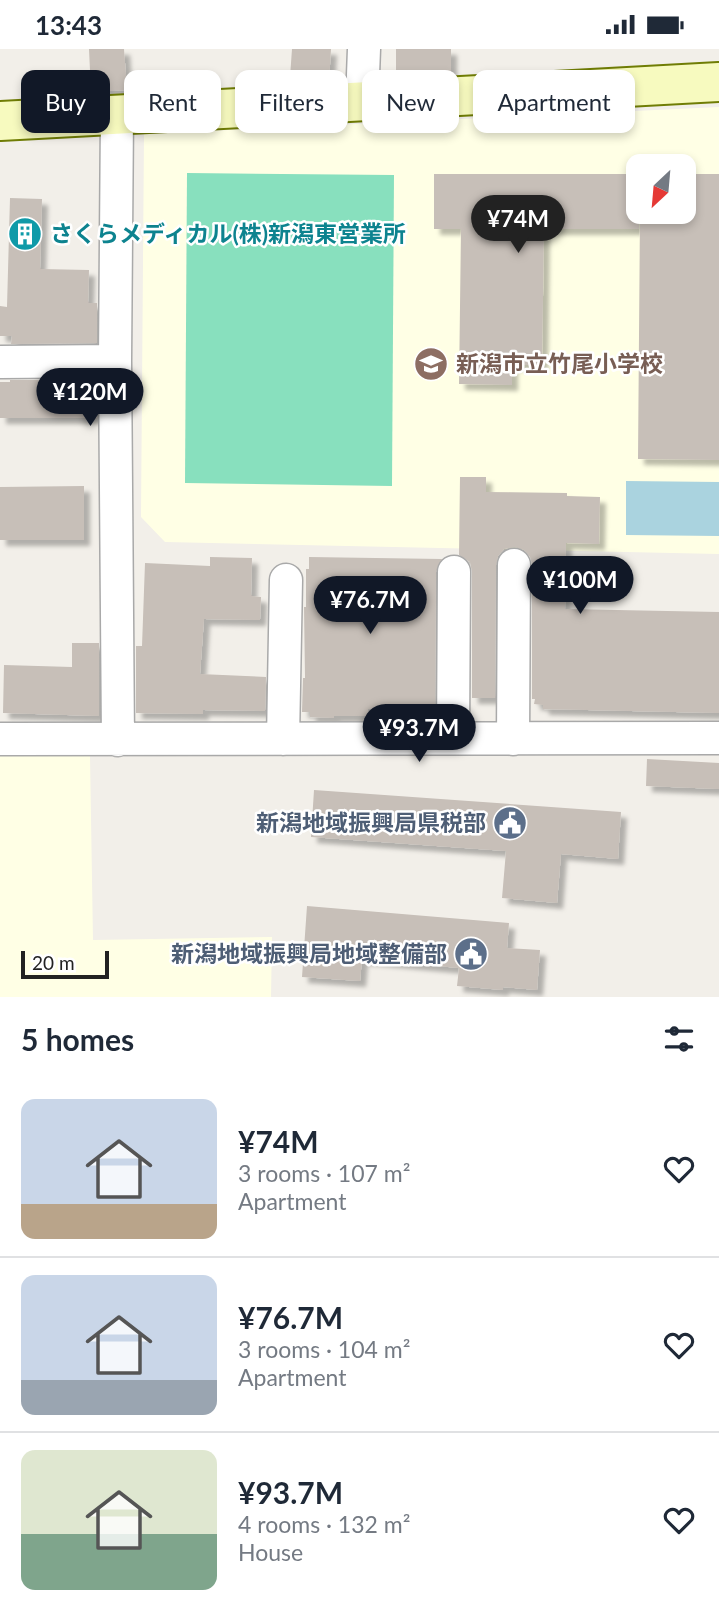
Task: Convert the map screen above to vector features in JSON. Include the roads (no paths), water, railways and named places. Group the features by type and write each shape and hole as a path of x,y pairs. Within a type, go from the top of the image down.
{"street":[{"path":"363,70 364,49"},
{"path":"459,96 719,82"},
{"path":"0,121 362,101"},
{"path":"117,115 118,740"},
{"path":"0,362 116,361"},
{"path":"513,739 514,565"},
{"path":"453,737 454,572"},
{"path":"283,739 286,580"},
{"path":"0,739 719,738"}],"water":[{"path":"626,481 719,482 719,536 626,535"}],"place":[{"name":"さくらメディカル(株)新潟東営業所","path":"25,234"},
{"name":"新潟市立竹尾小学校","path":"431,364"},
{"name":"新潟地域振興局県税部","path":"510,823"},
{"name":"新潟地域振興局地域整備部","path":"471,954"}]}
